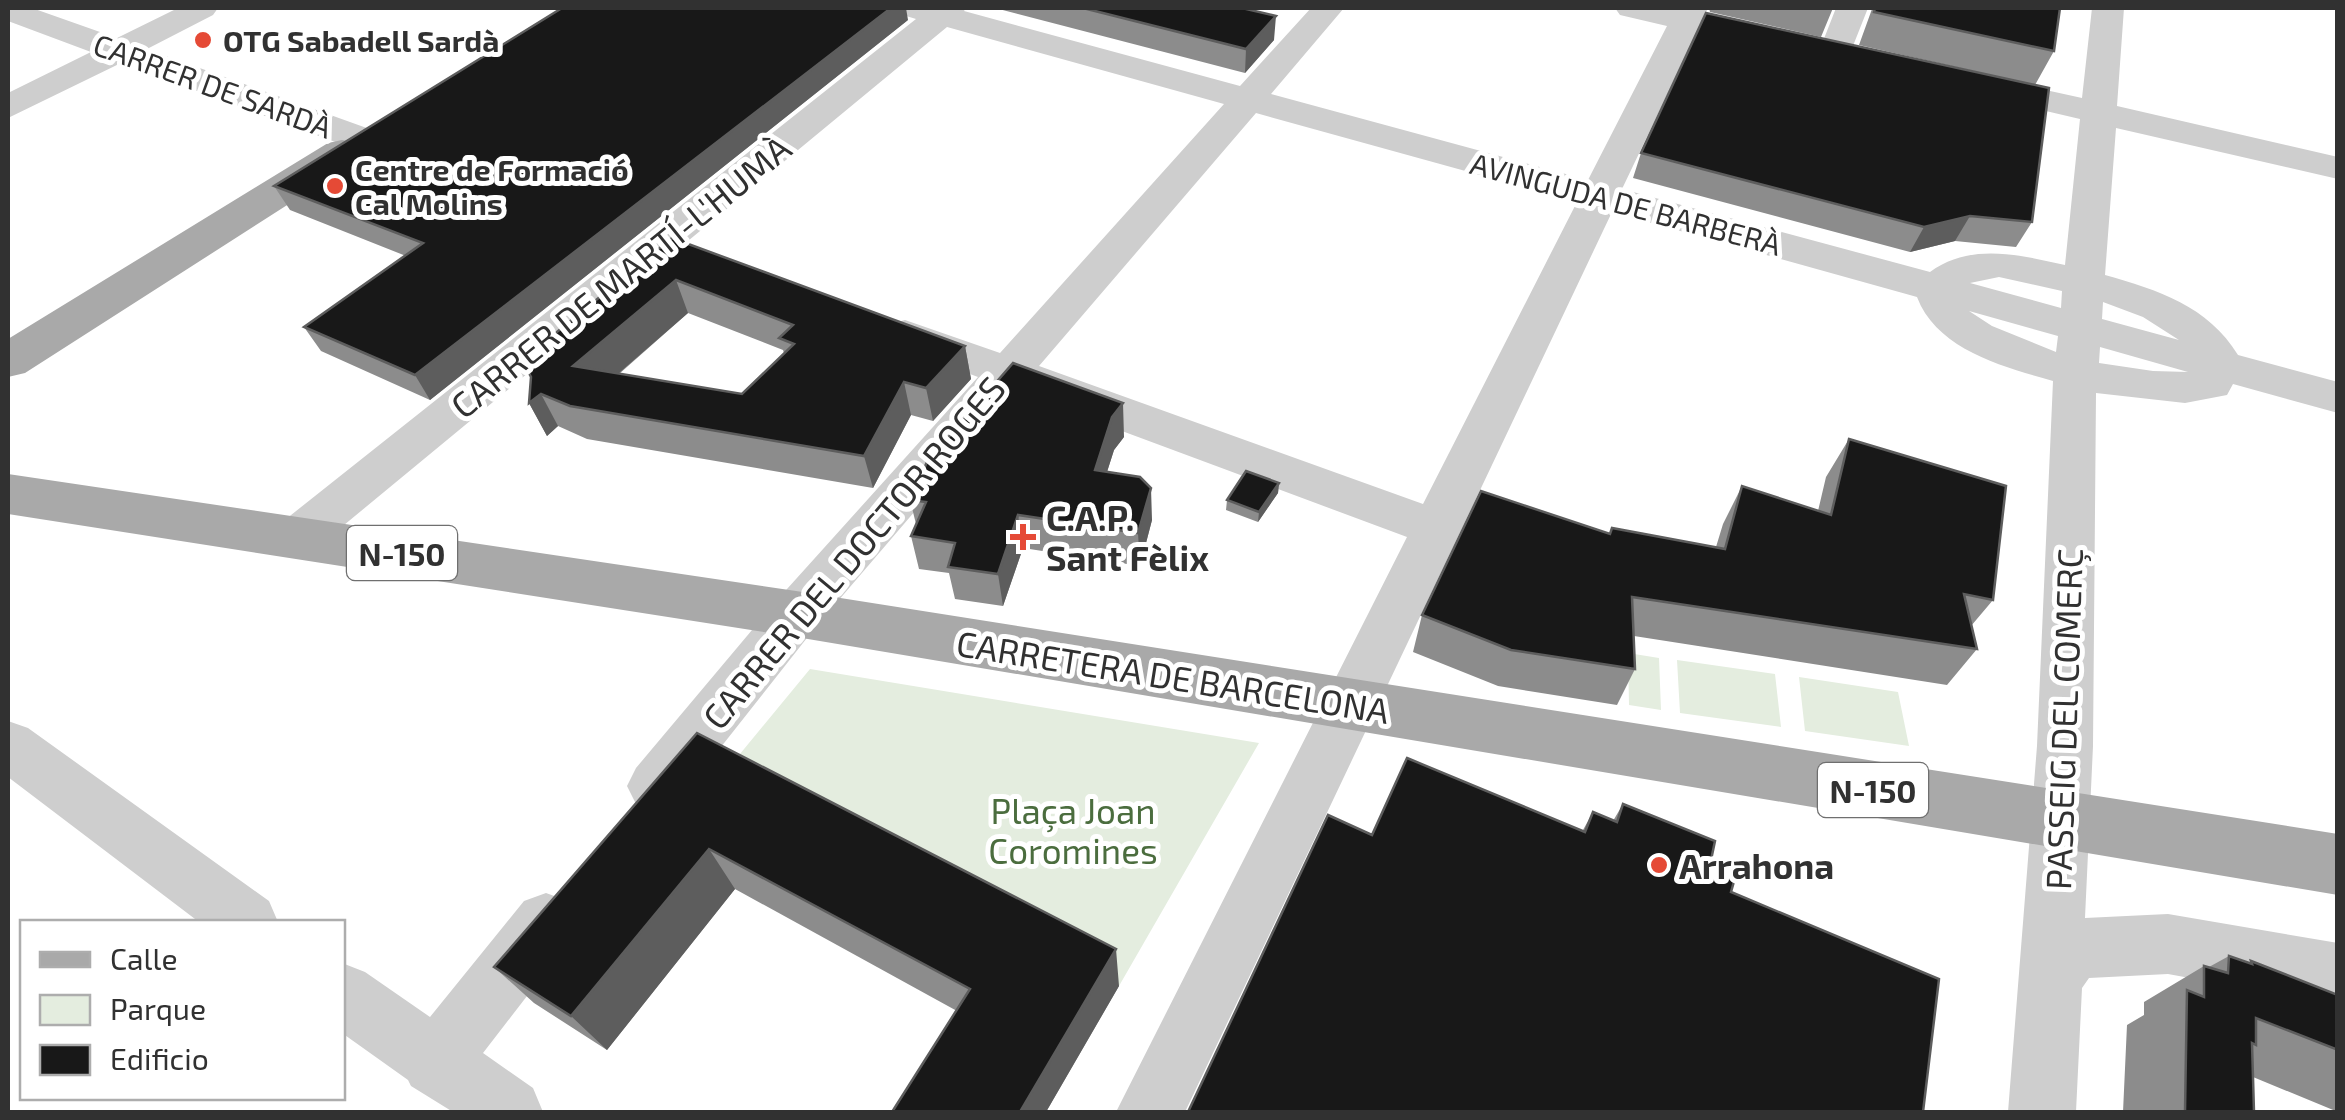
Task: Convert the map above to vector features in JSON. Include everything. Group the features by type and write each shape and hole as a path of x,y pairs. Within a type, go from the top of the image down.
{"main road":[{"path":"8,362 377,130"},
{"name":"CARRETERA DE BARCELONA","path":"8,494 796,614 2338,866"}],"street":[{"path":"8,107 202,8"},
{"name":"CARRER DEL DOCTOR ROGES","path":"618,833 796,614 1328,8"},
{"path":"1631,8 1689,14 1742,33"},
{"path":"1836,54 1852,8"},
{"name":"PASSEIG DEL COMERÇ","path":"2042,1112 2060,820 2079,327 2108,8"},
{"name":"CARRER DE SARDÀ","path":"8,10 117,52 377,130"},
{"name":"AVINGUDA DE BARBERÀ","path":"935,10 1940,288"},
{"name":"CARRER DE MARTÍ-L'HUMÀ","path":"298,536 679,250 935,10"},
{"path":"1150,1112 1689,14"},
{"path":"1798,45 1870,62"},
{"path":"1958,81 2338,168"},
{"path":"2079,327 1973,334 1953,320 1941,305 1940,288 1950,273 1972,265 1999,264 2079,327 2161,390 2192,390 2210,384 2222,364 2216,345 2185,320 2156,306 2079,327"},
{"path":"860,318 1436,528"},
{"path":"2222,364 2338,398"},
{"path":"12,755 243,920"},
{"path":"434,1063 581,879"},
{"path":"2050,978 2073,949 2168,944 2338,974"},
{"path":"345,996 434,1063 509,1112"}],"green space":[{"path":"1628,653 1659,658 1661,710 1629,705"},
{"path":"1677,660 1775,674 1781,727 1680,713"},
{"name":"Plaça Joan Coromines","path":"810,669 1259,743 1119,986 721,777"},
{"path":"1799,677 1898,692 1909,746 1805,731"}],"building":[{"path":"562,8 891,8 415,375 304,327 423,243 274,186"},
{"path":"1083,8 1242,8 1276,16 1246,49"},
{"path":"1875,8 2060,8 2054,51 1874,12"},
{"path":"1706,13 2049,88 2032,222 1970,216 1924,227 1641,153"},
{"path":"672,238 965,346 926,388 904,382 864,456 570,406 541,394 529,403 531,377 521,358 533,360 547,340","holes":["676,280 793,325 779,338 794,344 742,394 573,366"]},
{"path":"1013,363 1123,403 1112,417 1095,470 1140,477 1151,488 1138,533 1018,515 998,574 948,567 955,543 911,536 926,502 910,500 927,462"},
{"path":"1849,439 2006,486 1993,600 1964,594 1977,649 1632,597 1635,669 1511,650 1422,615 1481,491 1610,534 1612,528 1725,549 1742,486 1831,515"},
{"path":"1246,471 1279,483 1259,512 1227,500"},
{"path":"697,733 1116,949 1020,1112 892,1112 970,989 709,849 571,1016 494,967"},
{"path":"1407,758 1585,832 1593,812 1617,822 1623,804 1715,841 1711,860 1737,871 1731,892 1939,979 1923,1112 1188,1112 1328,815 1372,835"},
{"path":"2229,956 2338,995 2338,1050 2256,1018 2256,1045 2252,1043 2254,1112 2185,1112 2187,990 2204,997 2204,966 2228,973"}],"place":[{"name":"OTG Sabadell Sardà","path":"203,40"},
{"name":"Centre de Formació Cal Molins","path":"335,186"},
{"name":"C.A.P. Sant Fèlix","path":"1023,537"},
{"name":"Arrahona","path":"1659,865"}]}
